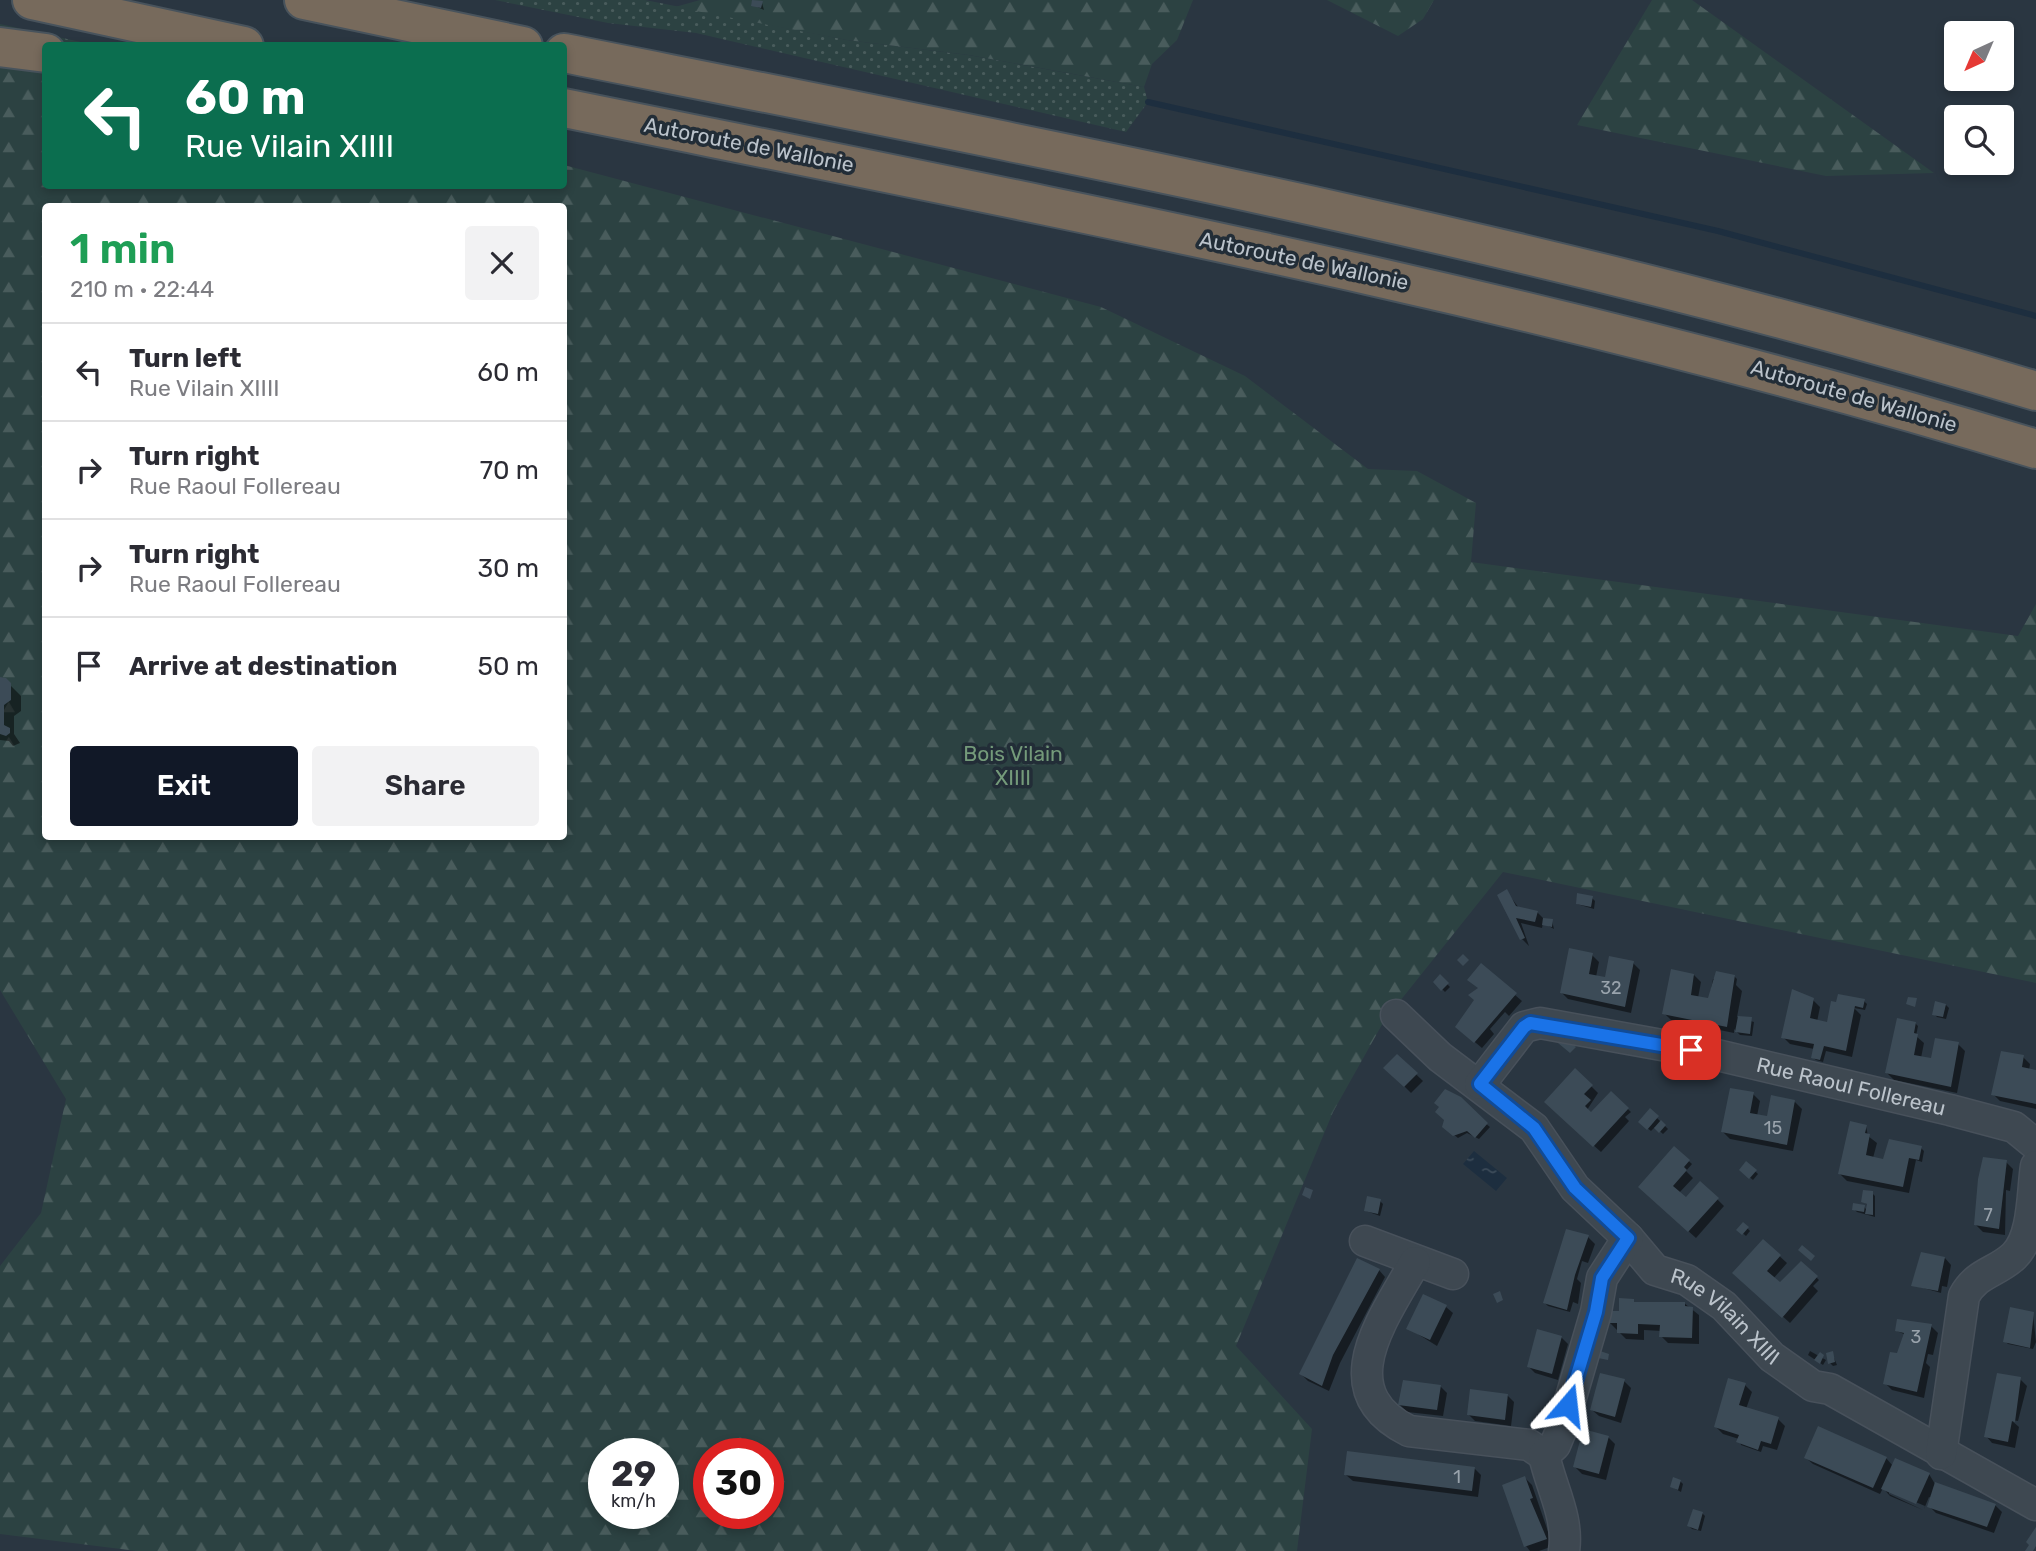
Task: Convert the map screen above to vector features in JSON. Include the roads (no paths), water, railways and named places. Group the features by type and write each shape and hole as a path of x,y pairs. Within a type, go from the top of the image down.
{"highway":[{"path":"32,0 226,42"},
{"path":"304,0 505,42"},
{"path":"427,0 516,42"},
{"path":"0,47 42,52"},
{"path":"567,54 1101,159 1357,214 1650,284 1896,349 2036,391"},
{"name":"Autoroute de Wallonie","path":"567,109 1348,269 1643,338 1879,401 2036,449"}],"street":[{"name":"Rue Vilain XIIII","path":"1396,1016 1440,1057 1480,1084 1534,1128 1575,1188 1628,1238 1655,1270 1687,1280 1724,1306 1772,1357 1813,1386 1830,1389 2036,1506"},
{"name":"Rue Raoul Follereau","path":"1480,1084 1524,1027 1540,1023 1717,1055 1950,1110 2014,1127 2036,1145"},
{"path":"1941,1454 1964,1296 1971,1282 2013,1256 2022,1245 2036,1166"},
{"path":"1545,1455 1555,1445 1562,1428 1596,1312 1602,1278 1628,1238"},
{"path":"1365,1241 1415,1262 1453,1274"},
{"path":"1415,1262 1366,1361 1366,1381 1380,1409 1394,1423 1409,1430 1529,1445 1545,1455 1550,1480 1564,1520 1564,1551"}],"water":[{"path":"1474,1151 1507,1178 1496,1191 1463,1164"}],"waterway":[{"path":"1148,102 1718,231 2036,316"}],"park label":[{"name":"Bois Vilain XIIII","path":"1013,766"}]}
